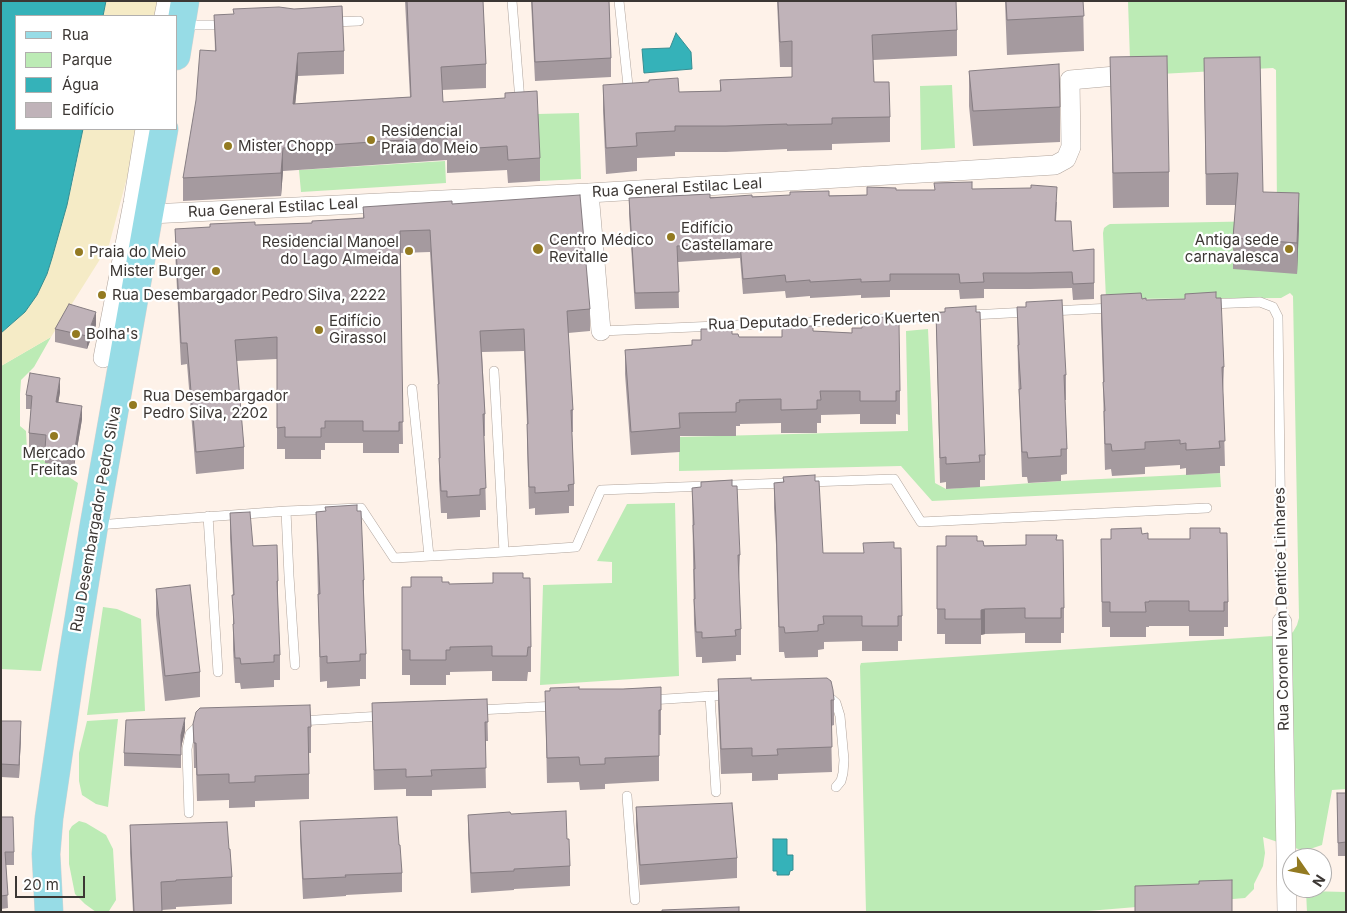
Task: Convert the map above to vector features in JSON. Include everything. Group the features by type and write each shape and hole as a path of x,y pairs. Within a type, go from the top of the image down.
{"main road":[{"name":"Rua Desembargador Pedro Silva","path":"49,912 46,854 49,818 72,661 164,130"}],"street":[{"path":"167,1 177,14"},
{"name":"Rua General Estilac Leal","path":"150,214 589,194 1055,165 1066,159 1071,148 1070,80 1127,75"},
{"path":"103,358 145,130"},
{"name":"Rua Deputado Frederico Kuerten","path":"589,194 601,331"},
{"name":"Rua Coronel Ivan Dentice Linhares","path":"1282,622 1287,912"}],"lane":[{"path":"512,1 520,101"},
{"path":"620,1 629,96"},
{"path":"177,14 236,25"},
{"path":"319,22 359,21"},
{"name":"Rua Coronel Ivan Dentice Linhares","path":"1200,305 1260,302 1273,307 1278,317 1282,622"},
{"name":"Rua Deputado Frederico Kuerten","path":"601,331 1120,308"},
{"path":"494,370 504,552"},
{"path":"412,389 429,556"},
{"path":"94,525 286,511 361,508 394,558 576,547 601,490 894,479 921,522 1207,508"},
{"path":"286,511 288,576 295,665"},
{"path":"208,516 218,672"},
{"path":"819,693 828,696 836,703 840,716 844,760 841,781 836,787"},
{"path":"640,700 737,695"},
{"path":"710,696 716,792"},
{"path":"472,711 571,705"},
{"path":"292,722 392,716"},
{"path":"189,813 187,749 190,734 197,727 213,726"},
{"path":"627,796 635,900"}],"green space":[{"path":"1128,1 1346,1 1346,789 1332,790 1322,845 1313,848 1295,848 1263,837 1265,853 1263,866 1254,884 1254,889 1245,898 1076,912 866,912 861,663 1288,635 1293,632 1297,625 1299,618 1293,296 1290,293 1281,298 1106,299 1103,233 1104,228 1110,224 1268,221 1277,213 1276,70 1273,68 1141,75 1130,60"},
{"path":"952,85 955,148 921,150 920,86"},
{"path":"579,113 581,179 540,181 537,114"},
{"path":"445,161 446,183 301,192 299,170"},
{"path":"928,329 935,483 946,489 1220,473 1221,487 932,501 901,466 679,471 679,437 908,431 906,331"},
{"path":"51,337 34,367 21,380 20,426 26,431 27,451 78,483 41,671 1,669 1,366"},
{"path":"675,503 679,676 540,685 543,585 612,583 612,562 597,561 627,504"},
{"path":"103,607 117,609 141,619 145,711 87,715"},
{"path":"118,719 108,807 96,804 82,795 79,781 79,753 87,721"},
{"path":"79,821 106,835 113,849 116,900 109,911 96,912 75,894 69,864 69,831"},
{"path":"1332,892 1346,892 1346,912 1307,912 1306,898 1332,898"}],"sand":[{"path":"106,1 159,1 157,15 103,15"},
{"name":"Praia do Meio","path":"83,130 138,130 136,144 109,245 51,337 1,366 1,333 13,323 47,274 73,181"}],"water":[{"path":"1,1 106,1 103,15 15,15 15,130 83,130 67,205 47,274 37,295 25,312 1,333"},
{"path":"676,33 691,52 692,69 644,73 642,49 670,48"},
{"path":"773,839 787,839 787,855 793,855 793,870 790,871 789,875 777,875 777,871 773,871"}],"building":[{"path":"407,1 483,1 486,64 441,67 443,102 505,98 505,93 537,91 540,158 508,160 507,146 447,150 447,137 283,148 281,173 183,178 196,100 200,50 216,51 214,15 234,14 233,9 279,7 294,9 342,6 344,51 298,53 293,104 411,97"},
{"path":"532,1 609,1 611,58 535,62"},
{"path":"778,1 956,1 957,30 872,35 874,82 889,82 890,117 832,118 832,124 675,126 675,131 636,133 637,146 606,148 603,85 678,78 679,92 721,91 720,80 792,77 792,41 780,42"},
{"path":"1006,1 1083,1 1084,16 1007,20"},
{"path":"1167,56 1169,172 1113,173 1110,57"},
{"path":"1260,57 1263,192 1299,193 1297,243 1233,238 1238,173 1206,174 1204,58"},
{"path":"1059,64 1060,107 973,111 969,71"},
{"path":"972,182 972,189 1031,188 1031,185 1057,187 1055,221 1071,221 1073,251 1094,249 1094,283 1073,284 1072,272 983,273 984,282 960,283 959,274 890,274 890,281 861,282 861,279 786,282 785,275 743,279 740,243 677,246 679,292 635,293 629,198 710,194 710,198 752,195 752,197 790,195 790,192 829,191 829,196 867,195 867,187 896,188 896,190 935,190 934,183"},
{"path":"580,195 590,309 567,311 573,410 571,410 574,484 568,485 569,491 535,493 535,487 529,487 524,329 480,331 485,414 483,414 486,488 480,489 480,495 447,497 447,491 441,491 439,384 430,230 400,231 403,422 399,422 399,431 363,431 363,421 325,421 325,428 321,428 321,437 285,437 285,427 277,428 277,337 235,340 244,447 196,452 187,343 181,343 175,229 210,227 210,224 255,222 255,225 312,223 312,221 364,218 363,207 452,201 452,204"},
{"path":"1216,292 1216,298 1221,298 1225,441 1219,441 1220,448 1186,450 1186,443 1180,444 1180,440 1145,442 1145,449 1112,451 1111,444 1105,444 1101,295 1141,293 1142,299 1146,298 1146,300 1185,299 1185,294"},
{"path":"1062,300 1067,449 1061,449 1061,456 1028,458 1027,452 1022,452 1017,307 1026,307 1026,302"},
{"path":"69,304 96,312 87,336 55,329"},
{"path":"976,306 976,312 980,312 985,455 979,455 980,462 946,464 946,457 940,458 936,313 945,312 945,308"},
{"path":"892,317 892,322 899,322 900,391 896,391 896,401 860,401 860,391 820,391 821,400 817,400 817,409 781,410 781,399 739,400 740,402 736,403 736,412 679,413 680,428 631,432 625,350 692,345 692,340 701,340 701,329 732,329 732,334 738,334 739,337 782,337 782,326 813,326 813,331 852,333 852,328 862,328 862,318"},
{"path":"30,373 60,378 56,402 82,406 74,454 45,449 46,435 29,433 32,396 26,395"},
{"path":"815,475 815,481 819,481 823,553 864,553 863,543 894,542 894,548 901,548 902,616 898,616 898,626 862,626 862,616 823,616 824,624 818,625 818,631 785,633 784,627 779,627 774,483 784,482 783,477"},
{"path":"732,480 732,486 737,486 741,629 735,630 736,636 702,638 702,632 696,632 692,488 701,487 701,482"},
{"path":"357,505 357,511 361,511 366,654 360,654 360,661 327,663 327,656 320,657 318,594 320,594 316,512 326,511 325,507"},
{"path":"250,512 253,546 277,545 280,655 274,655 274,662 241,664 240,658 235,658 230,513"},
{"path":"1141,528 1142,534 1148,533 1148,539 1190,539 1190,528 1220,528 1220,533 1227,533 1228,602 1224,602 1224,611 1189,611 1189,601 1149,601 1145,602 1146,612 1110,612 1110,602 1102,602 1101,539 1111,539 1111,529"},
{"path":"1026,535 1057,535 1056,540 1063,540 1064,608 1061,608 1061,618 1025,618 1025,608 981,610 981,619 945,619 945,609 937,609 937,546 946,546 946,536 977,536 977,541 983,541 984,546 1026,545"},
{"path":"493,573 523,573 523,578 530,578 531,647 528,647 527,656 492,656 492,646 450,647 450,650 446,650 446,660 410,660 410,650 402,650 402,587 411,587 411,577 442,577 442,582 449,582 449,584 493,583"},
{"path":"190,585 200,672 165,676 156,589"},
{"path":"751,678 751,680 827,678 831,681 834,700 831,700 832,747 777,749 778,755 752,756 752,748 721,749 718,679"},
{"path":"579,687 579,689 623,689 661,687 659,756 605,758 605,764 580,765 579,757 547,758 545,691 550,691 550,688"},
{"path":"487,699 488,722 485,722 486,768 431,770 432,776 406,777 406,769 374,770 372,703"},
{"path":"310,705 311,727 308,727 309,774 255,776 255,782 229,783 229,774 197,775 196,743 194,743 193,724 196,712 200,708"},
{"path":"185,718 181,735 181,755 124,753 126,720"},
{"path":"1,721 21,721 19,765 1,764"},
{"path":"1337,793 1346,793 1346,842 1338,843"},
{"path":"732,803 737,858 640,865 636,807"},
{"path":"566,811 570,866 471,873 468,815"},
{"path":"1,817 13,817 14,852 5,852 8,895 1,896"},
{"path":"397,817 402,873 303,879 300,821"},
{"path":"227,822 232,877 161,882 162,912 134,912 130,825"},
{"path":"1232,880 1232,912 1135,912 1135,886 1199,884 1199,881"},
{"path":"739,907 739,912 662,912 662,910"}],"place":[{"name":"Residencial Praia do Meio","path":"371,140"},
{"name":"Mister Chopp","path":"228,146"},
{"name":"Edifício Castellamare","path":"671,237"},
{"name":"Centro Médico Revitalle","path":"538,249"},
{"name":"Antiga sede carnavalesca","path":"1289,249"},
{"name":"Residencial Manoel do Lago Almeida","path":"409,251"},
{"name":"Praia do Meio","path":"79,252"},
{"name":"Mister Burger","path":"216,271"},
{"name":"Rua Desembargador Pedro Silva, 2222","path":"102,295"},
{"name":"Edifício Girassol","path":"319,330"},
{"name":"Bolha's","path":"76,334"},
{"name":"Rua Desembargador Pedro Silva, 2202","path":"133,405"},
{"name":"Mercado Freitas","path":"54,436"}]}
